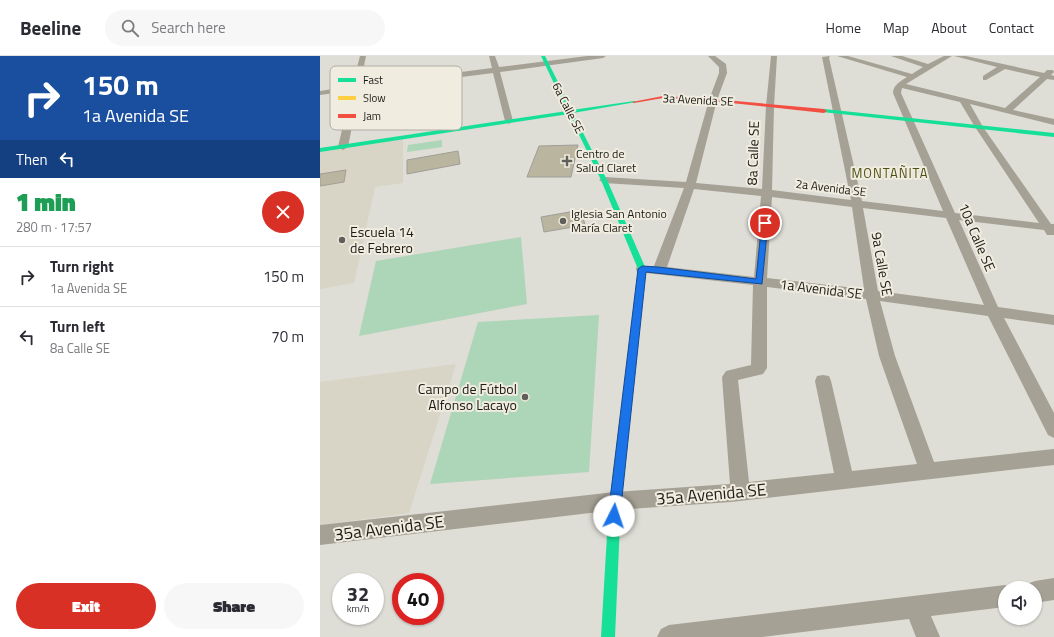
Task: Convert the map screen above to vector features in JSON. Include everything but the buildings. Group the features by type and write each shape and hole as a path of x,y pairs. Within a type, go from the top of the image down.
{"street":[{"path":"361,66 363,56"},
{"path":"492,56 509,121"},
{"path":"462,74 496,70 545,60 603,56"},
{"path":"658,270 690,186 712,100 723,73 723,66 712,56"},
{"name":"8a Calle SE","path":"740,492 730,377 732,375 757,370 759,368 760,282 767,193 770,106 774,56"},
{"name":"9a Calle SE","path":"827,56 825,57 857,204 872,295 887,356 929,472"},
{"path":"840,56 915,77"},
{"path":"894,56 929,66"},
{"path":"900,85 915,77 929,66 949,56"},
{"path":"957,56 1050,77"},
{"name":"6a Calle SE","path":"545,60 604,180 642,269"},
{"path":"986,78 1003,67"},
{"path":"1006,111 1050,77 1054,68"},
{"path":"900,85 1054,122"},
{"name":"10a Calle SE","path":"900,85 897,89 897,93 992,311 1054,430"},
{"path":"320,92 330,91"},
{"name":"3a Avenida SE","path":"462,128 663,97 712,100 1054,135"},
{"path":"964,101 979,127 1051,227 1054,236"},
{"path":"343,147 347,130"},
{"name":"3a Avenida SE","path":"320,150 452,130"},
{"name":"2a Avenida SE","path":"604,180 666,182 1051,227"},
{"path":"608,637 615,501 642,269"},
{"name":"1a Avenida SE","path":"642,269 872,295 1054,320"},
{"path":"823,381 844,481"},
{"name":"35a Avenida SE","path":"320,536 615,501 740,492 1054,457"},
{"path":"1042,591 1054,590"},
{"path":"669,637 998,597"},
{"path":"916,608 928,637"}],"shaded area":[{"path":"403,139 403,183 375,187 354,283 320,289 320,152"},
{"path":"456,364 409,513 320,525 320,382"}],"green space":[{"path":"442,140 442,147 407,152 408,145"},
{"path":"521,237 527,304 359,336 376,261"},
{"name":"Campo de Fútbol Alfonso Lacayo","path":"599,315 589,472 430,484 478,322"}],"traffic: fast":[{"path":"543,56 604,180 642,269 635,329"},
{"path":"462,128 634,102"},
{"path":"824,111 1054,135"},
{"path":"320,150 451,130"},
{"path":"608,637 615,501 618,479"}],"traffic: slow":[{"path":"618,479 635,329"}],"traffic: jam":[{"path":"634,102 663,97 713,100 824,111"}],"place":[{"name":"Centro de Salud Claret","path":"567,161"},
{"name":"Iglesia San Antonio María Claret","path":"563,221"},
{"name":"Escuela 14 de Febrero","path":"342,240"},
{"name":"Campo de Fútbol Alfonso Lacayo","path":"525,397"}],"district":[{"name":"MONTAÑITA","path":"890,173"}],"route":[{"path":"614,516 642,269 760,282 765,223"}]}
